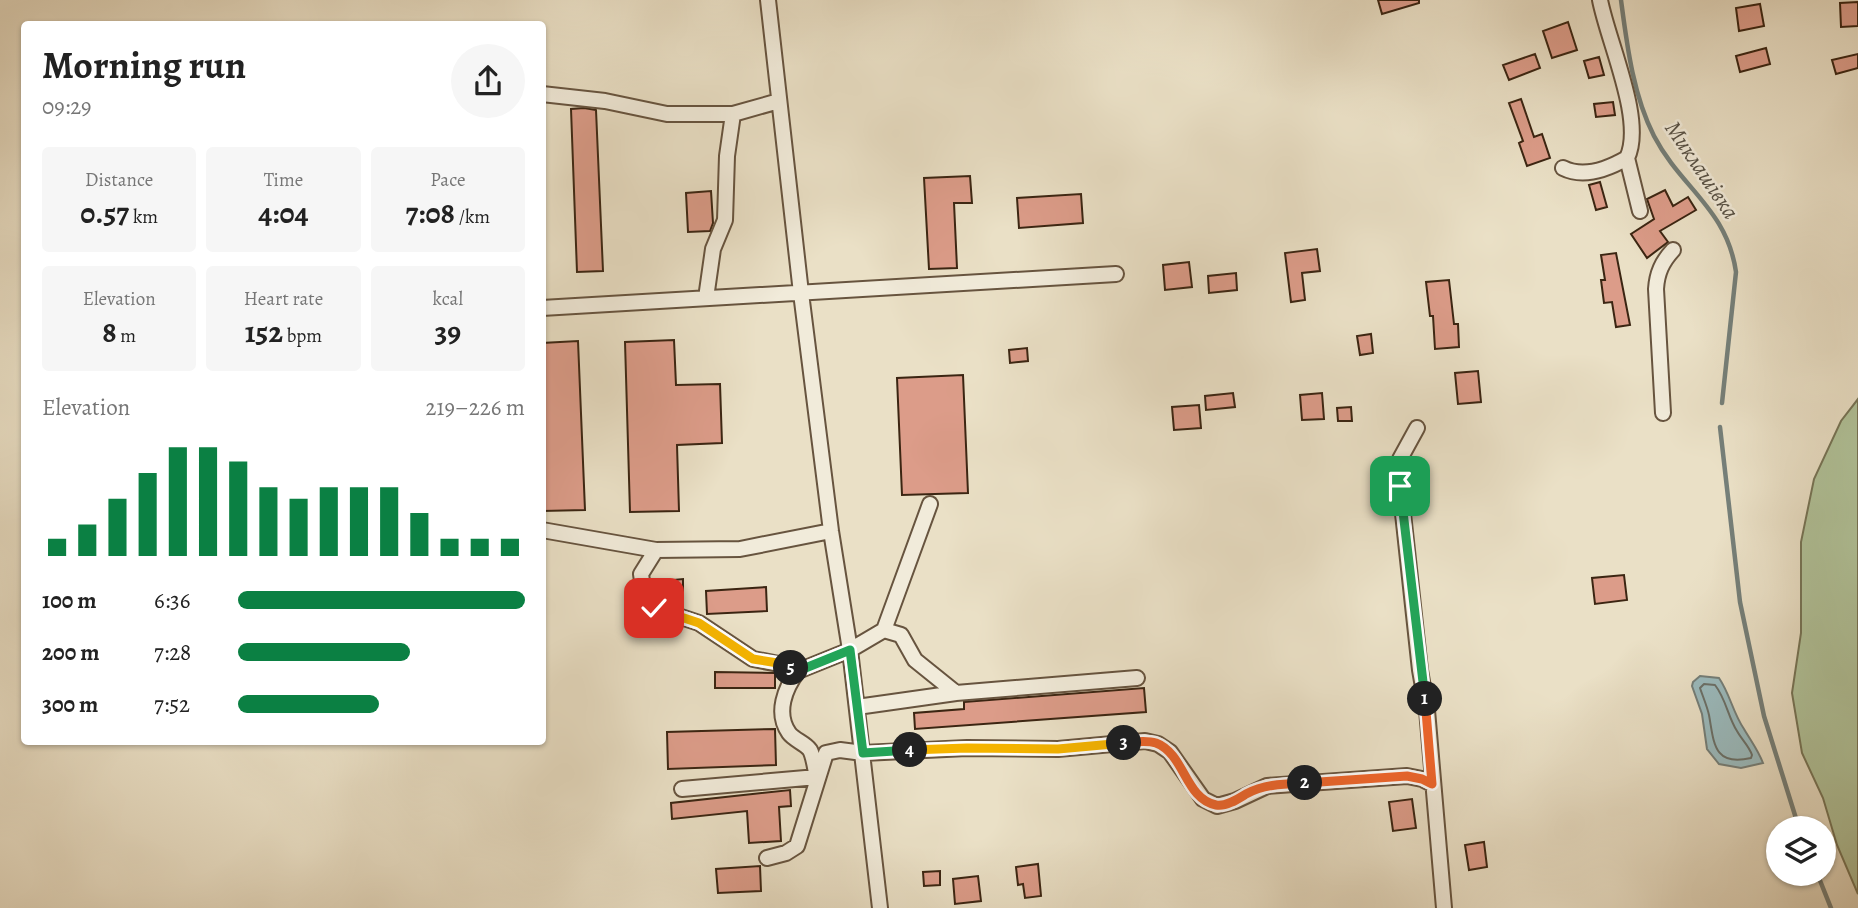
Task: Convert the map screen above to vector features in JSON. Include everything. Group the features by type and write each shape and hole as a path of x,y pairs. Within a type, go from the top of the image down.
{"street":[{"path":"768,0 801,293 831,531 850,650 880,908"},
{"path":"1600,0 1632,116 1633,147 1627,159 1640,211"},
{"path":"546,94 605,101 667,114 733,114 779,101"},
{"path":"706,298 713,249 725,220 727,156 733,114"},
{"path":"1563,168 1582,173 1627,159"},
{"path":"1663,413 1656,289 1657,274 1672,250"},
{"path":"546,308 1116,274"},
{"path":"1417,428 1400,459 1400,486 1420,670 1427,710 1444,908"},
{"path":"817,777 810,750 790,735 784,725 785,690 798,671 850,650 884,630 930,504"},
{"path":"546,531 656,550 740,549 831,531"},
{"path":"656,550 641,574 644,595 654,608 699,623 753,659 784,664 798,671"},
{"path":"884,630 901,635 915,660 956,693"},
{"path":"857,707 956,693 1137,678"},
{"path":"767,858 786,853 797,846 826,753 840,750 863,753 967,748 1058,749 1145,741 1158,744 1170,752 1203,799 1217,806 1267,786 1407,776 1432,784"},
{"path":"682,789 817,777"}],"green space":[{"path":"1858,399 1858,894 1836,842 1836,816 1828,816 1802,753 1792,693 1801,633 1801,542 1814,479 1841,421"}],"water":[{"path":"1700,676 1719,678 1763,763 1741,768 1719,764 1707,749 1702,714 1692,686"}],"building":[{"path":"1378,0 1419,0 1419,3 1382,14"},
{"path":"1858,2 1858,26 1841,27 1840,3"},
{"path":"1760,4 1764,26 1739,31 1736,8"},
{"path":"1568,22 1577,50 1552,58 1543,31"},
{"path":"1766,48 1770,64 1740,72 1736,56"},
{"path":"1535,54 1540,68 1509,80 1503,65"},
{"path":"1858,54 1858,68 1836,74 1832,60"},
{"path":"1599,57 1604,75 1589,78 1584,61"},
{"path":"1521,99 1534,137 1542,134 1550,158 1527,166 1519,143 1523,141 1509,103"},
{"path":"1613,102 1615,115 1596,117 1594,104"},
{"path":"571,109 596,110 603,271 577,272"},
{"path":"970,176 972,203 954,203 957,268 929,269 924,178"},
{"path":"1600,182 1607,207 1596,210 1589,185"},
{"path":"1665,190 1673,206 1688,197 1696,210 1660,231 1668,242 1647,258 1631,234 1654,219 1647,199"},
{"path":"711,191 713,223 710,231 688,232 686,193"},
{"path":"1081,194 1083,223 1019,228 1017,198"},
{"path":"1317,249 1320,271 1302,273 1305,300 1291,302 1285,253"},
{"path":"1616,253 1630,325 1616,327 1612,302 1604,303 1601,280 1605,280 1601,255"},
{"path":"1189,262 1192,287 1165,290 1163,265"},
{"path":"1236,273 1237,290 1209,293 1208,276"},
{"path":"1449,280 1454,324 1458,324 1459,347 1435,349 1433,316 1430,316 1426,282"},
{"path":"1371,334 1373,353 1360,355 1357,336"},
{"path":"674,340 676,385 720,384 722,443 677,445 679,511 630,512 625,342"},
{"path":"578,341 585,510 546,511 546,343"},
{"path":"1027,348 1028,361 1010,363 1009,350"},
{"path":"1478,371 1481,402 1458,404 1455,373"},
{"path":"963,375 968,493 902,495 897,378"},
{"path":"1233,393 1235,407 1206,410 1205,396"},
{"path":"1322,393 1324,419 1302,420 1300,395"},
{"path":"1199,405 1201,428 1174,430 1172,407"},
{"path":"1351,407 1352,421 1338,421 1337,408"},
{"path":"1624,575 1627,600 1595,604 1592,578"},
{"path":"683,579 683,593 663,594 663,581"},
{"path":"766,587 767,611 707,614 706,591"},
{"path":"715,672 775,673 775,688 715,688"},
{"path":"1144,688 1146,712 915,729 914,713 964,709 964,702"},
{"path":"775,729 776,765 668,769 667,732"},
{"path":"790,790 791,806 779,807 781,841 749,843 747,811 672,819 671,803"},
{"path":"1412,799 1416,828 1393,831 1389,802"},
{"path":"1484,842 1487,867 1469,870 1465,845"},
{"path":"1038,864 1041,896 1025,898 1023,884 1018,885 1016,867"},
{"path":"760,866 761,891 718,893 716,869"},
{"path":"940,871 940,885 924,886 923,872"},
{"path":"978,876 981,901 955,904 953,879"}],"waterway":[{"name":"Миклашівка","path":"1621,0 1632,70 1641,104 1654,136 1713,215 1731,250 1736,272 1722,403"},
{"name":"Миклашівка","path":"1720,427 1740,602 1764,716 1795,816"},
{"name":"Миклашівка","path":"1822,886 1831,908"}],"route":[{"path":"654,608 699,623 753,659 784,664 798,671 850,650 863,753 967,748 1058,749 1145,741 1158,744 1170,752 1203,799 1217,806 1267,786 1407,776 1432,784 1427,710 1420,670 1400,486"}]}
